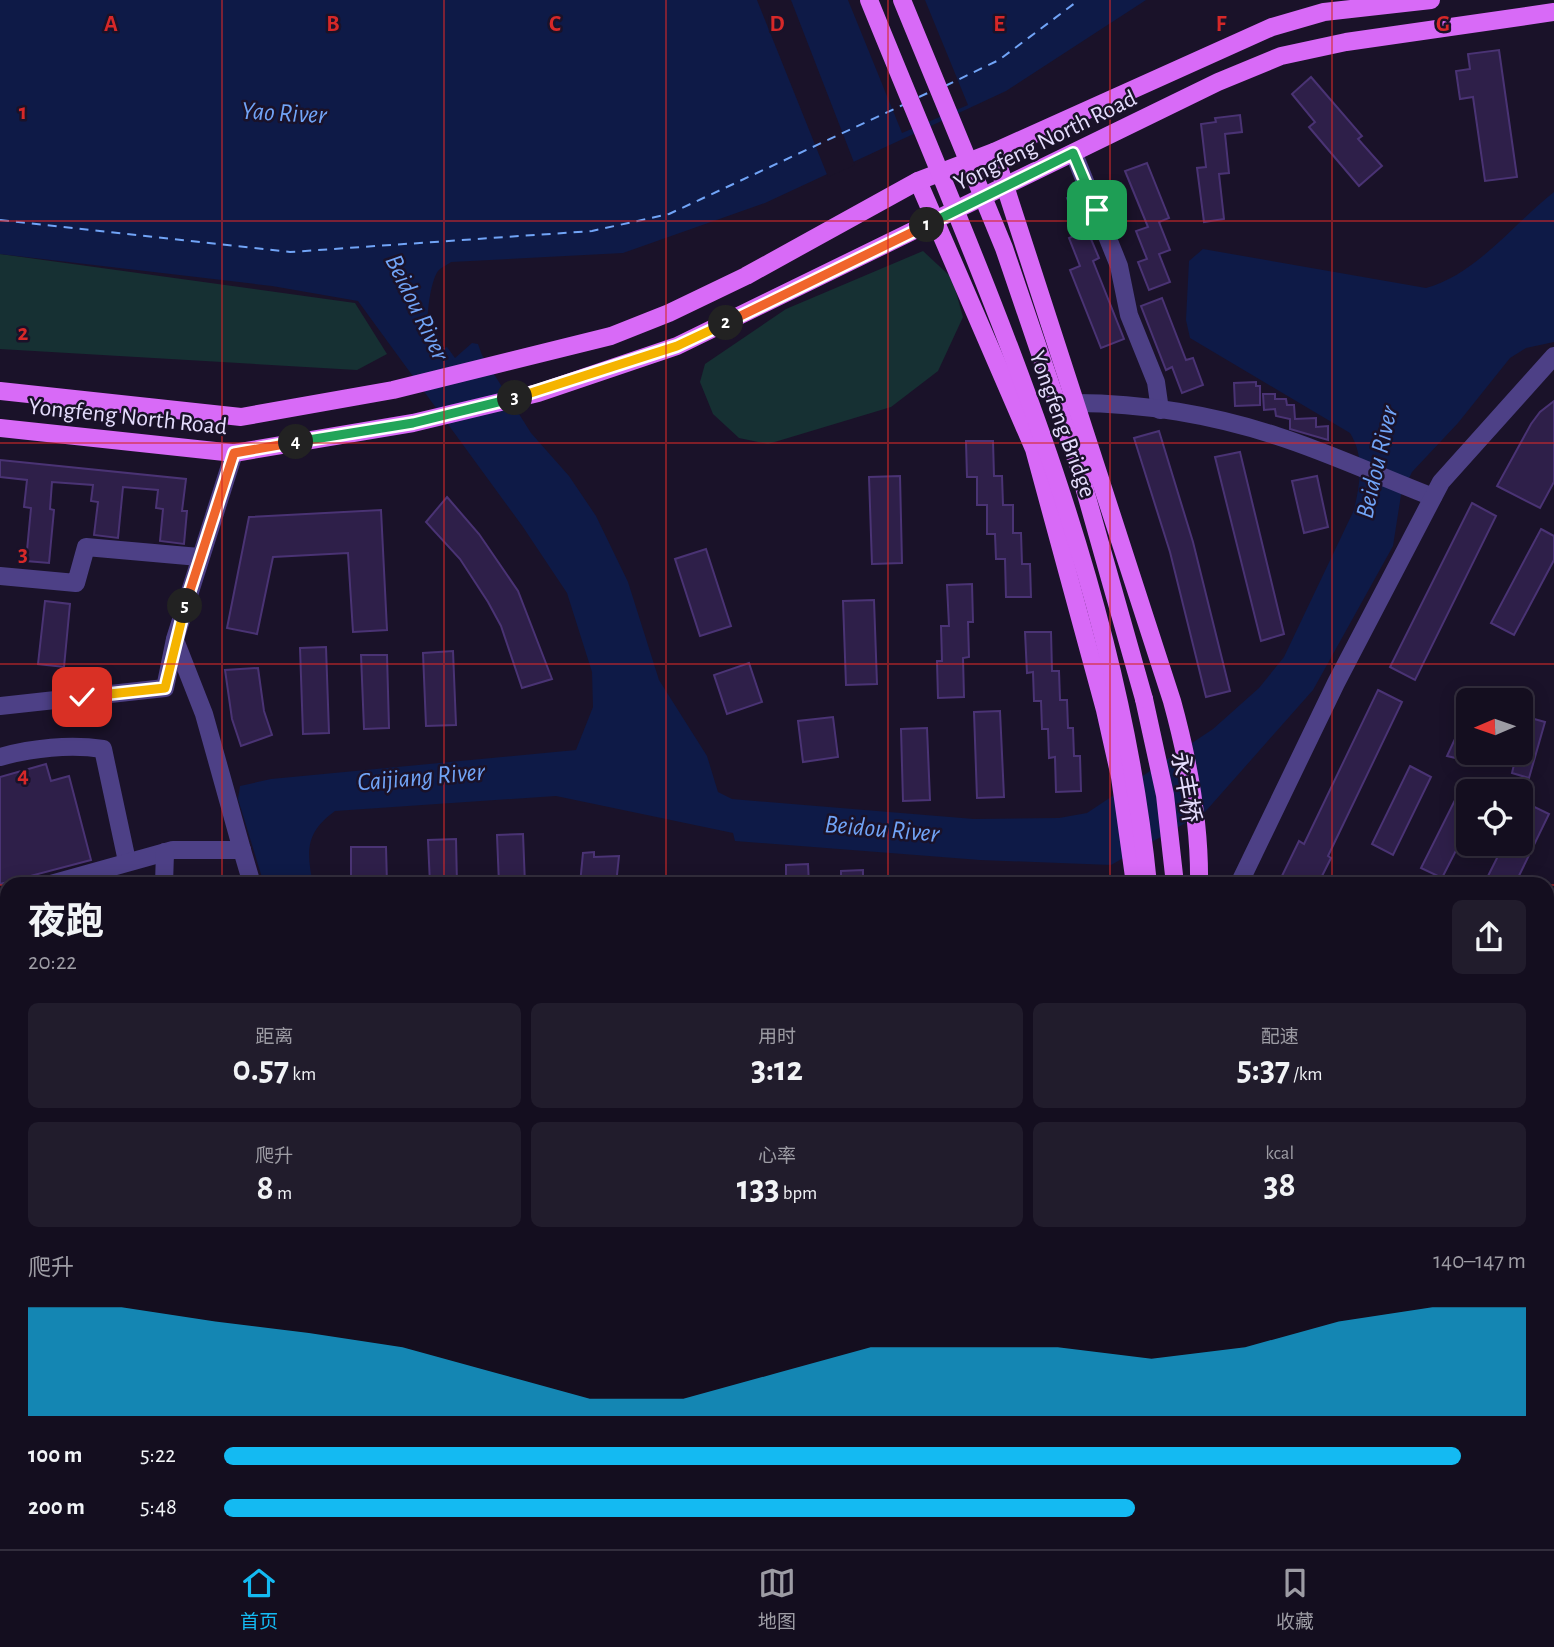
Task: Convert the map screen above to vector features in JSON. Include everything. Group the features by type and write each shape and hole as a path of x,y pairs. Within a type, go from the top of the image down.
{"main road":[{"name":"Yongfeng Bridge","path":"869,0 983,278 1070,518 1100,618 1123,714 1142,823 1147,877"},
{"name":"Yongfeng Bridge","path":"902,0 1004,248 1077,462 1144,699 1165,795 1174,877"},
{"name":"Yongfeng North Road","path":"0,391 241,417 393,390 611,336 669,313 746,276 918,181 994,152 1272,27 1324,12 1431,0"},
{"name":"Yongfeng North Road","path":"0,428 234,453 413,423 538,393 677,346 1217,82 1281,57 1346,42 1554,12"},
{"path":"994,152 1181,733 1199,850 1199,877"},
{"path":"918,181 1034,449 1120,777 1134,877"}],"street":[{"path":"1073,153 1119,266 1129,315 1156,382 1160,410"},
{"path":"1242,877 1336,682 1441,482 1554,356"},
{"path":"1076,403 1113,403 1160,410 1277,436 1433,497"},
{"path":"0,706 165,688 175,639 199,557 234,453"},
{"path":"0,576 76,583 86,547 199,557"},
{"path":"175,639 204,714 250,877"},
{"path":"0,757 24,750 88,747 103,749 127,861"},
{"path":"74,877 165,852 242,850"},
{"path":"164,877 165,852"}],"green space":[{"path":"923,251 952,278 963,317 938,371 891,407 768,444 739,438 713,414 700,382 705,364 786,309"},
{"path":"0,254 355,303 387,354 357,370 0,349"}],"water":[{"path":"0,0 1146,0 1006,91 765,203 623,253 451,262 438,271 432,288 427,336 430,353 447,347 455,358 472,343 478,344 482,355 531,433 569,476 596,516 628,582 659,680 707,756 718,792 732,799 974,819 1059,818 1087,813 1213,729 1259,688 1284,657 1354,510 1359,461 1350,433 1190,338 1186,320 1189,261 1203,249 1426,288 1462,272 1478,260 1554,192 1554,342 1526,348 1510,358 1458,423 1412,472 1401,495 1393,546 1313,690 1205,812 1111,865 980,860 735,841 733,833 556,796 335,811 313,834 309,851 312,877 262,877 238,799 240,786 271,779 576,750 593,707 592,672 567,593 523,527 358,301 272,286 0,254"}],"pier":[{"path":"757,0 791,0 855,165 828,177"},
{"path":"848,0 925,0 968,105 902,133"}],"building":[{"path":"1499,50 1517,177 1485,181 1473,97 1460,99 1456,71 1470,69 1468,54"},
{"path":"1311,77 1362,136 1358,139 1382,166 1359,186 1309,127 1315,122 1292,94"},
{"path":"1240,115 1242,132 1225,134 1229,173 1219,174 1224,219 1204,222 1197,168 1206,167 1201,124 1216,122 1215,118"},
{"path":"1147,163 1169,218 1159,222 1170,250 1159,254 1170,282 1149,290 1138,262 1147,259 1136,231 1148,227 1125,171"},
{"path":"1078,194 1092,230 1088,232 1099,258 1093,261 1124,339 1101,348 1070,270 1080,266 1069,238 1081,233 1067,198"},
{"path":"1162,298 1186,360 1193,358 1203,385 1182,393 1172,367 1166,370 1141,306"},
{"path":"1256,382 1256,386 1260,386 1260,405 1235,406 1234,383"},
{"path":"1263,394 1275,394 1275,399 1286,399 1287,405 1294,405 1295,419 1316,418 1316,427 1328,426 1328,440 1290,429 1290,419 1276,416 1275,409 1264,410"},
{"path":"1554,401 1554,482 1540,508 1497,486 1531,424 1540,412"},
{"path":"1159,431 1193,542 1230,691 1206,697 1170,552 1134,438"},
{"path":"966,441 993,441 994,476 1002,476 1003,505 1013,505 1013,533 1021,533 1022,564 1030,564 1031,597 1006,597 1005,559 996,559 995,534 987,534 987,505 977,505 977,477 967,477"},
{"path":"1240,452 1284,634 1261,641 1215,457"},
{"path":"0,460 186,479 182,511 187,511 184,544 160,541 163,509 156,508 158,490 123,487 118,538 94,535 98,502 91,501 93,485 52,482 50,509 54,510 49,563 26,561 31,508 24,507 27,480 0,477"},
{"path":"900,476 902,563 872,564 869,477"},
{"path":"1317,476 1328,527 1304,533 1292,481"},
{"path":"447,497 479,534 518,591 552,679 522,688 501,626 488,602 460,559 426,522"},
{"path":"1472,503 1496,516 1415,680 1390,667"},
{"path":"381,510 387,630 353,632 348,553 273,557 257,634 227,628 249,517"},
{"path":"1541,529 1554,536 1554,560 1514,635 1491,623"},
{"path":"706,549 731,626 700,636 675,559"},
{"path":"972,584 973,622 968,622 969,657 963,658 964,697 938,698 937,661 942,661 941,626 949,626 947,585"},
{"path":"874,600 877,684 846,685 843,601"},
{"path":"45,601 70,604 64,667 38,664"},
{"path":"1025,632 1051,632 1052,671 1059,671 1060,700 1067,700 1068,728 1073,728 1074,756 1080,756 1081,791 1056,792 1055,757 1049,758 1048,729 1042,729 1041,701 1034,701 1033,672 1027,673"},
{"path":"326,647 329,733 303,734 300,648"},
{"path":"453,651 456,725 426,726 423,653"},
{"path":"361,655 387,655 389,728 364,729"},
{"path":"749,663 762,702 727,714 714,675"},
{"path":"258,668 264,711 272,735 241,746 232,719 225,670"},
{"path":"1378,690 1402,702 1328,856 1331,858 1322,877 1281,877 1299,841 1304,844"},
{"path":"1000,711 1004,797 977,798 974,712"},
{"path":"833,717 838,757 803,762 798,721"},
{"path":"1533,719 1545,722 1533,764"},
{"path":"927,728 930,800 903,801 901,729"},
{"path":"1456,737 1456,758 1447,756"},
{"path":"46,764 51,781 69,776 91,860 27,877 0,877 0,777"},
{"path":"1514,765 1533,765 1529,778 1512,773"},
{"path":"1410,766 1431,777 1393,855 1372,844"},
{"path":"1456,798 1456,851 1443,877 1421,868"},
{"path":"1533,806 1549,814 1533,847"},
{"path":"523,834 525,877 499,877 497,835"},
{"path":"456,839 457,877 430,877 428,840"},
{"path":"351,847 386,847 387,877 351,877"},
{"path":"594,852 594,857 619,856 617,877 581,877 583,853"},
{"path":"1498,856 1529,856 1518,877 1488,877"},
{"path":"808,864 809,877 786,877 786,865"},
{"path":"863,870 863,877 841,877 841,871"}],"waterway":[{"name":"Beidou River","path":"419,314 436,351 449,368"}],"ferry route":[{"path":"945,86 999,60 1079,0"},
{"path":"919,97 930,92"},
{"path":"0,220 290,252 592,231 669,214 905,104"}],"route":[{"path":"82,697 165,688 175,639 199,557 234,453 413,423 538,393 677,346 1073,153 1097,210"}],"water label":[{"name":"Yao River","path":"284,112"},
{"name":"Caijiang River","path":"421,776"}]}
